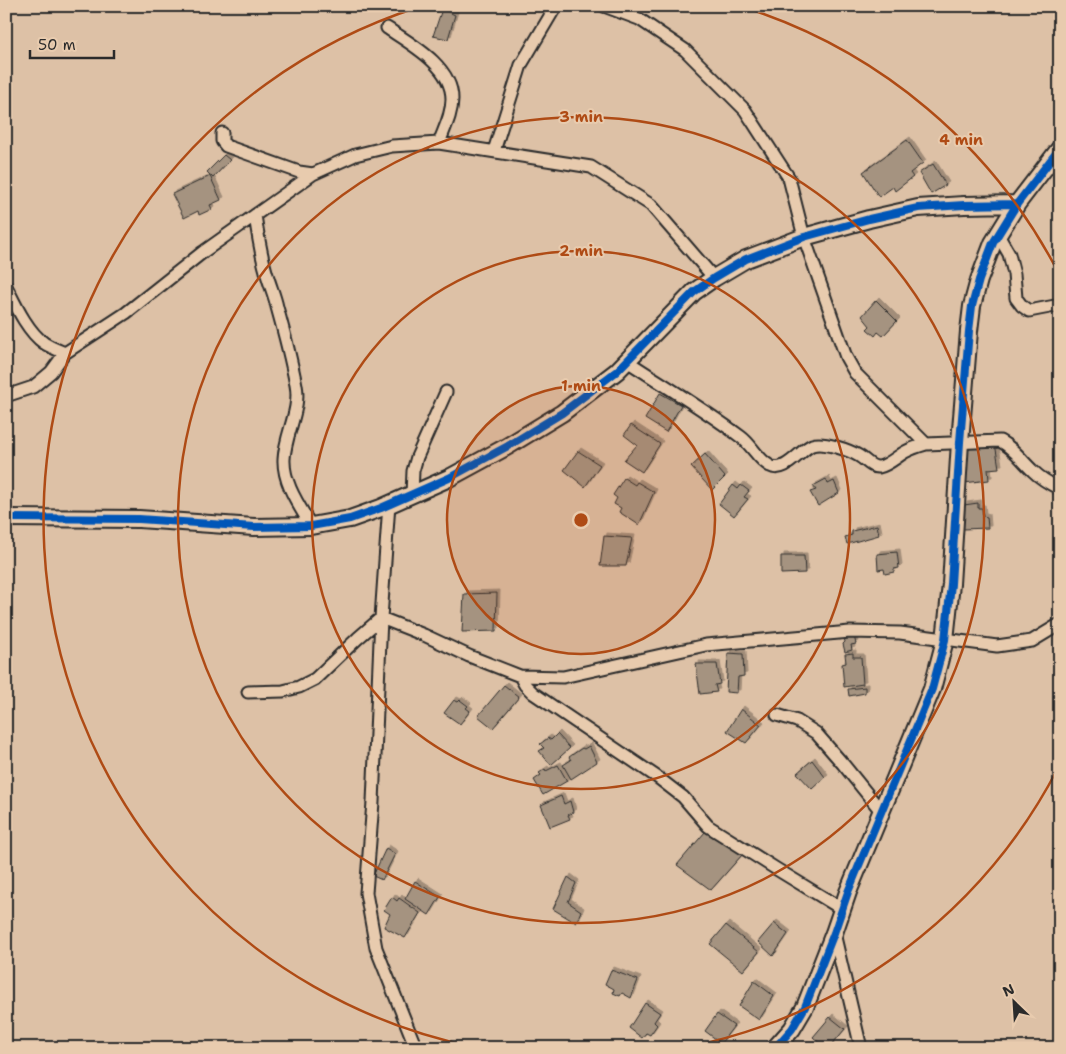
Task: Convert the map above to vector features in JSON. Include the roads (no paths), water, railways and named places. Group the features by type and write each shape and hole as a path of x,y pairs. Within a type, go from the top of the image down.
{"street":[{"path":"494,151 521,65 556,6"},
{"path":"604,6 639,19 685,50 746,110 789,178 804,237 843,349 855,373 926,444"},
{"path":"387,28 425,54 441,70 450,84 452,99 449,120 438,143"},
{"path":"222,133 222,141 226,146 299,172 313,174"},
{"path":"6,396 33,387 51,372 65,353 126,313 203,252 313,174 355,155 392,146 438,143 591,167 651,205 714,278"},
{"path":"775,1048 792,1029 805,1007 881,811 932,690 945,640 951,584 960,442 972,306 979,280 993,243 1017,204 1060,148"},
{"path":"6,518 139,519 254,527 310,526 350,519 449,478 508,446 562,413 617,371 694,292 746,259 804,237 918,208 1017,204"},
{"path":"255,215 258,241 277,306 296,388 296,408 284,459 285,476 310,526"},
{"path":"998,235 1009,254 1014,274 1016,298 1022,306 1028,311 1060,305"},
{"path":"6,286 30,328 43,342 65,353"},
{"path":"627,361 737,433 771,467 780,468 793,461 806,449 822,444 858,456 872,466 878,467 885,466 907,451 926,444 1000,441 1010,446 1043,480 1060,489"},
{"path":"412,494 413,471 417,458 446,392"},
{"path":"389,504 366,893 376,948 416,1048"},
{"path":"381,618 520,676 563,677 706,645 850,632 900,633 997,646 1032,641 1060,624"},
{"path":"248,692 283,691 299,687 315,679 381,618"},
{"path":"520,676 533,693 657,777 683,797 708,826 842,909"},
{"path":"777,715 797,721 816,733 881,811"},
{"path":"834,933 861,1048"}]}
